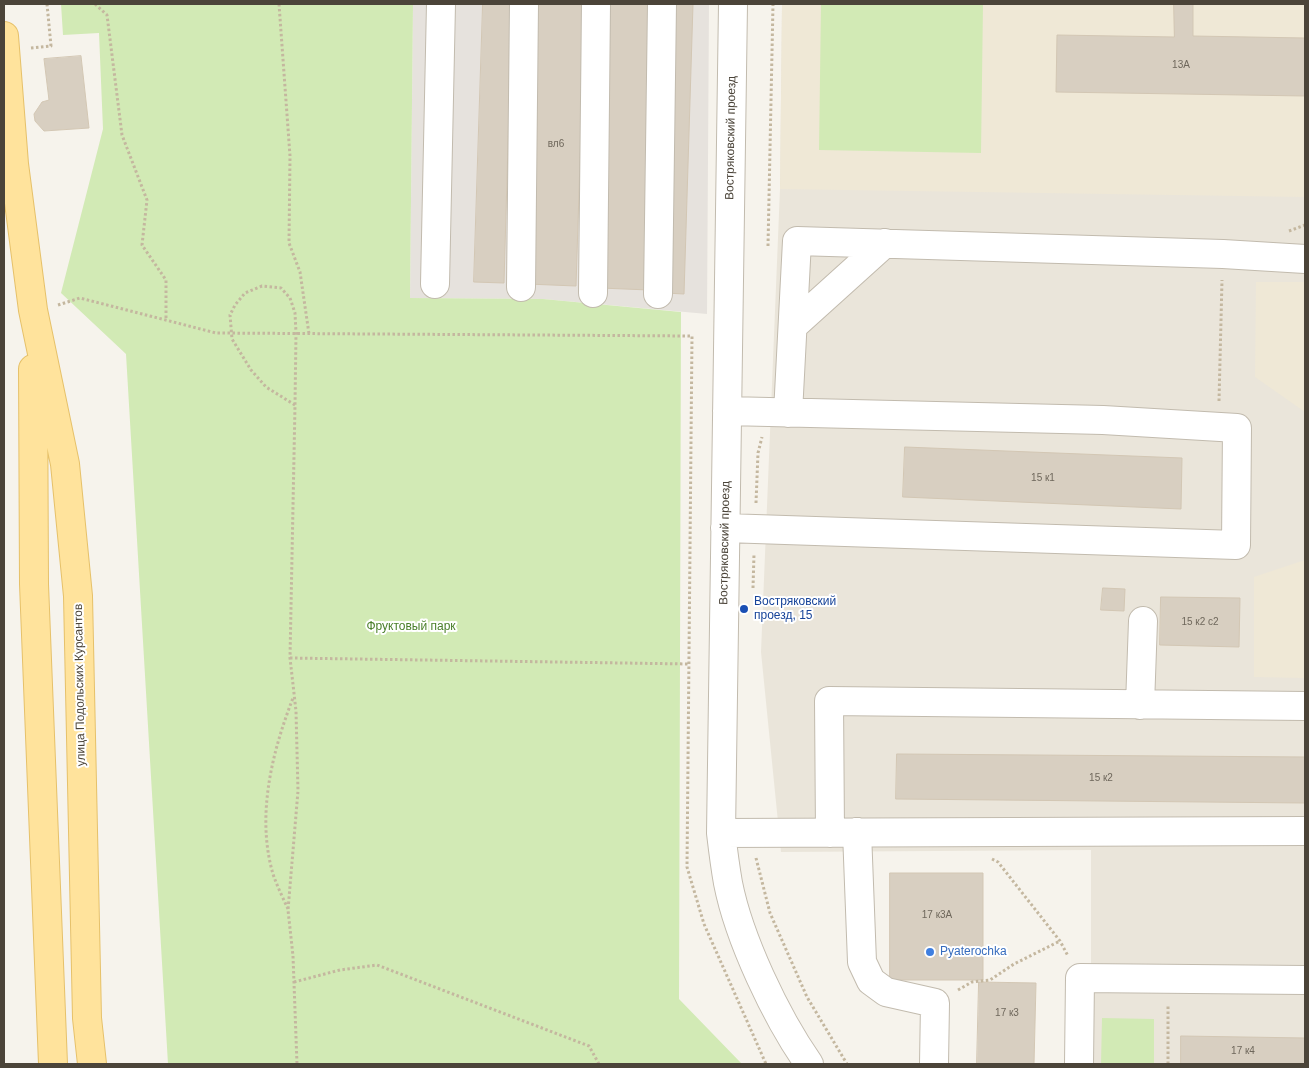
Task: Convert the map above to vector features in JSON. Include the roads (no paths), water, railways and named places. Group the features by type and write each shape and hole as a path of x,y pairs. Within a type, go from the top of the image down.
{"main road":[{"name":"улица Подольских Курсантов","path":"4,36 14,164 33,310 65,464 78,596 87,1009 92,1064"},
{"name":"улица Подольских Курсантов","path":"33,310 34,584 52,1064"}],"street":[{"path":"435,284 441,4"},
{"path":"521,287 524,4"},
{"path":"593,293 596,4"},
{"path":"658,294 662,4"},
{"name":"Востряковский проезд","path":"733,4 721,833 728,884 744,933 768,994 809,1064"},
{"path":"788,412 797,241 1222,254 1305,259"},
{"path":"793,326 885,243"},
{"path":"725,528 1236,545 1237,428 1102,420 727,411"},
{"path":"1140,705 1142,621"},
{"path":"830,833 829,701 1305,706"},
{"path":"721,833 1305,831"},
{"path":"857,832 862,962 871,981 886,992 935,1002 934,1064"},
{"path":"1079,1064 1080,978 1305,980"}],"place":[{"name":"Востряковский проезд, 15","path":"744,609"},
{"name":"Pyaterochka","path":"930,952"}],"park label":[{"name":"Фруктовый парк","path":"411,627"}]}
